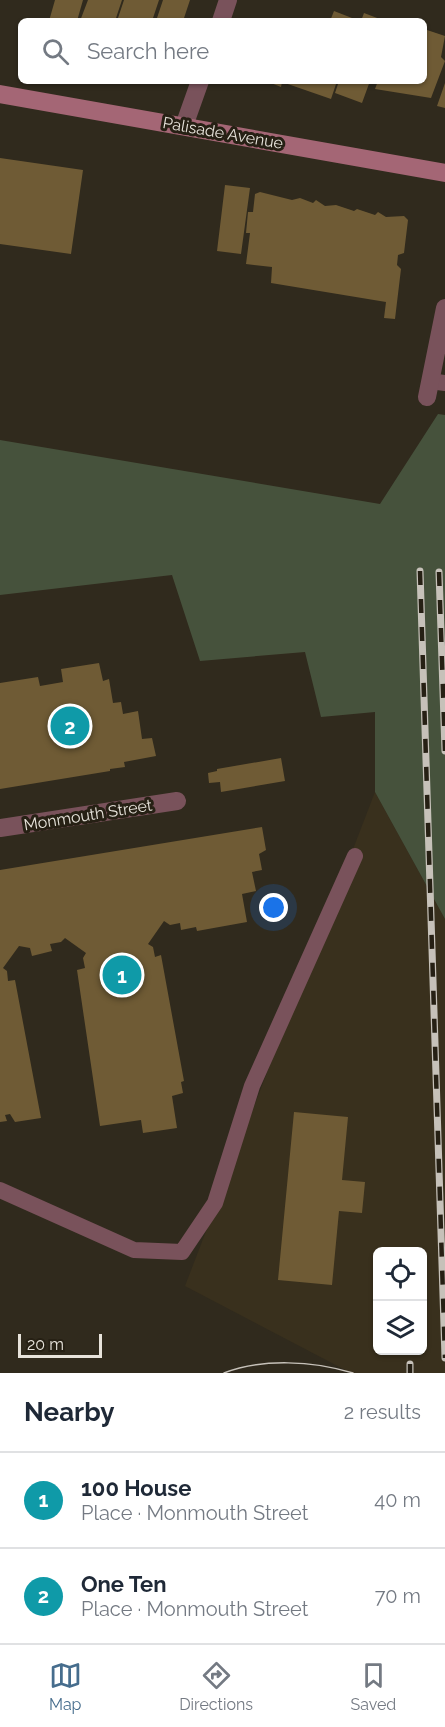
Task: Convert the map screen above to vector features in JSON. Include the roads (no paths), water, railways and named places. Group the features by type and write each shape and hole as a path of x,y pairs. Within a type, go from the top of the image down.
{"main road":[{"name":"Palisade Avenue","path":"0,94 445,173"}],"street":[{"path":"222,18 228,0"},
{"path":"184,126 199,84"},
{"path":"434,387 445,308"},
{"name":"Monmouth Street","path":"0,828 177,801"}],"lane":[{"path":"0,1190 134,1250 182,1251 215,1203 252,1086 354,856"}],"tram line":[{"path":"224,1373 271,1363 305,1364 353,1373"}],"railway":[{"path":"420,571 445,1358"},
{"path":"439,572 445,751"},
{"path":"410,1364 410,1373"}],"place":[{"name":"One Ten","path":"70,726"},
{"name":"100 House","path":"122,975"}]}
